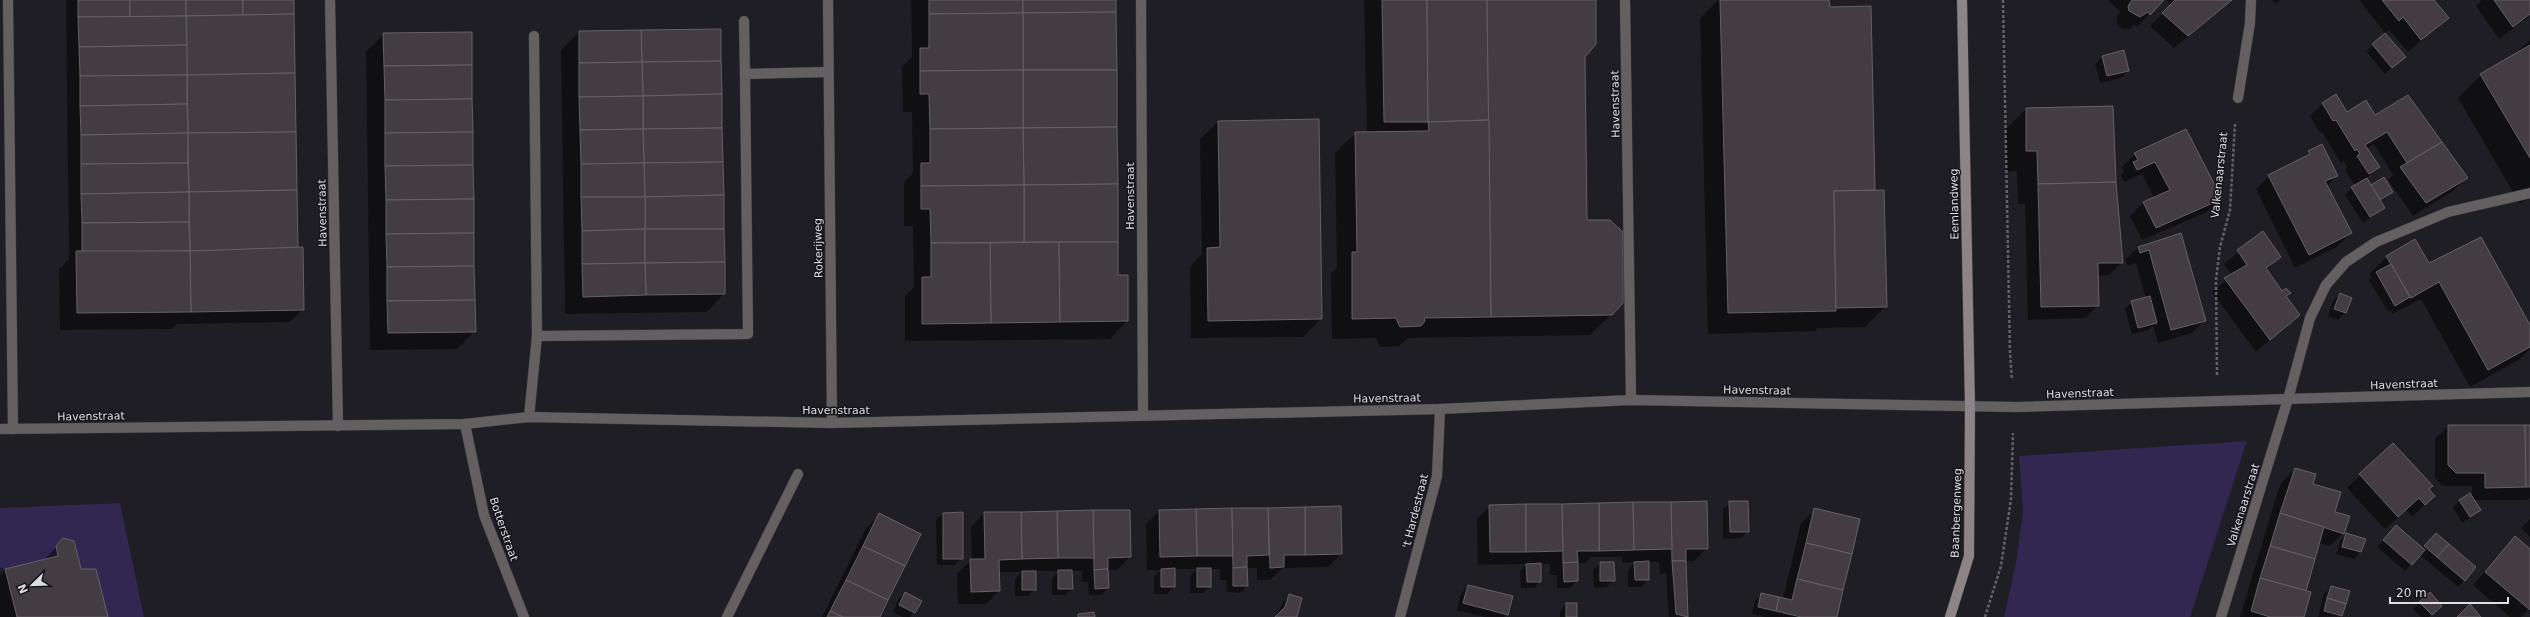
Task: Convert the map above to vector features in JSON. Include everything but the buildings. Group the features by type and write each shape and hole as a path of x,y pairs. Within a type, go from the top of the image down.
{"main road":[{"name":"Eemlandweg","path":"1962,0 1970,407"},
{"name":"Baanbergenweg","path":"1950,617 1969,556 1970,407"}],"street":[{"path":"8,0 13,429"},
{"name":"Havenstraat","path":"330,0 338,426"},
{"name":"Rokerijweg","path":"828,0 832,423"},
{"name":"Havenstraat","path":"1141,0 1143,415"},
{"name":"Havenstraat","path":"1625,0 1631,400"},
{"path":"2238,98 2250,23 2251,0"},
{"path":"537,336 748,334 744,21"},
{"path":"529,417 537,336 534,36"},
{"path":"745,74 828,72"},
{"name":"Valkenaarstraat","path":"2220,617 2288,399 2310,318 2326,285 2346,262 2376,242 2448,212 2530,193"},
{"name":"Havenstraat","path":"0,430 465,424 529,417 832,423 1440,409 1631,400 2015,407 2530,392"},
{"name":"'t Hardestraat","path":"1400,617 1437,476 1440,409"},
{"name":"Botterstraat","path":"465,424 484,516 524,617"},
{"path":"727,617 798,474"}],"path":[{"path":"1985,617 2001,566 2010,499 2015,407 2010,353 2003,0"},
{"name":"Valkenaarstraat","path":"2217,401 2216,280 2220,247 2230,210 2238,98"}],"shaded area":[{"path":"2247,441 2190,617 2004,617 2016,563 2023,512 2019,456"},
{"path":"120,503 144,617 108,617 96,569 81,569 63,538 56,546 58,556 5,569 0,567 0,508"}]}
